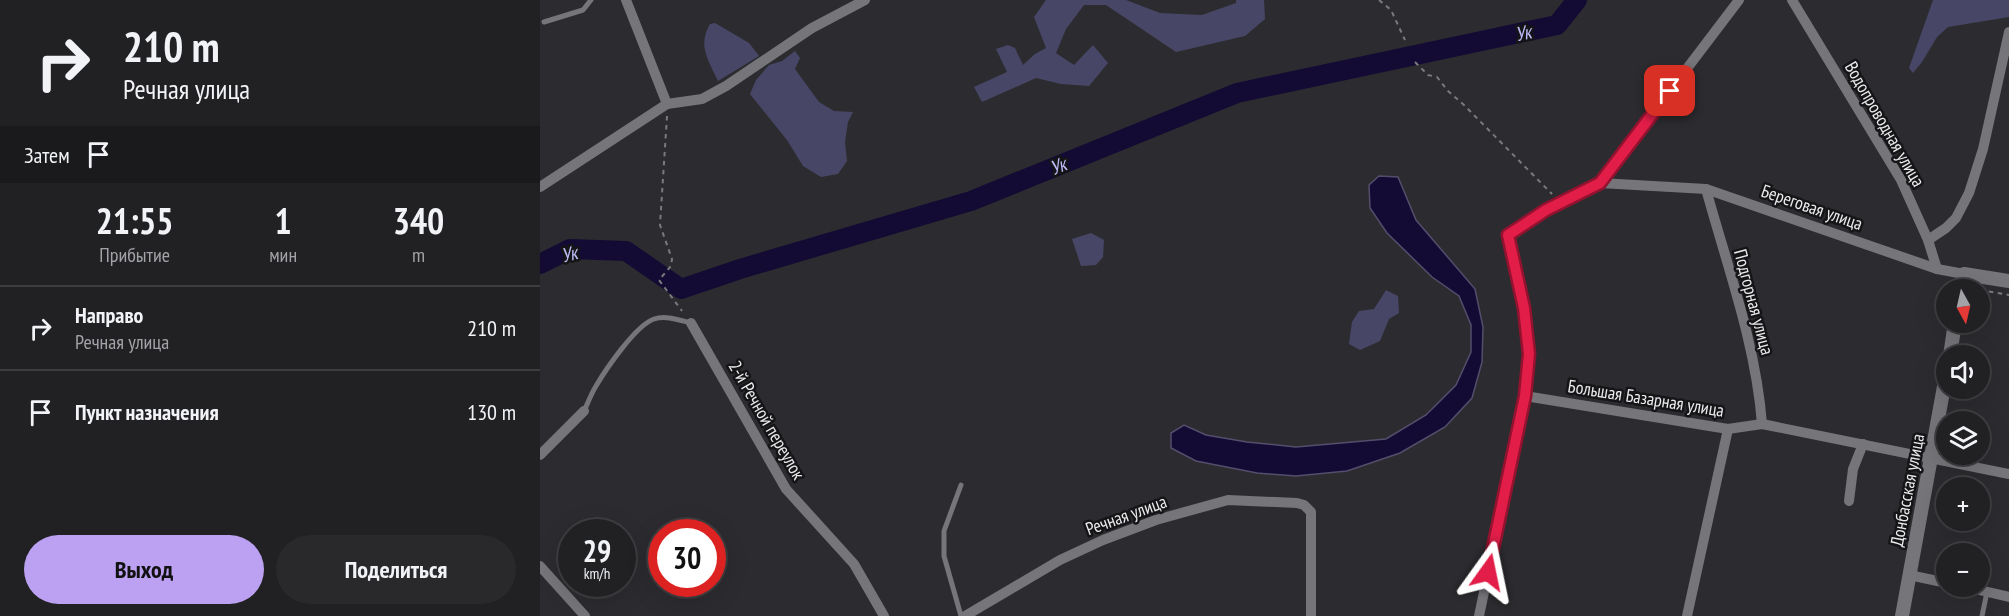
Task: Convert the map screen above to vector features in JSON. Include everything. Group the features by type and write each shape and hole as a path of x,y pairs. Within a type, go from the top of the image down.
{"street":[{"path":"626,0 667,104"},
{"path":"540,187 667,104 702,99 726,87 812,28 865,0"},
{"path":"1479,616 1525,396 1529,354 1524,308 1508,235 1560,203 1600,183 1739,0"},
{"name":"Водопроводная улица","path":"1792,0 1901,180 1928,240 1937,269"},
{"path":"1928,240 1956,218 1969,193 1983,149 2009,32"},
{"name":"Береговая улица","path":"1600,183 1706,189 1937,269 2009,281"},
{"name":"Подгорная улица","path":"1706,189 1760,391 1762,424"},
{"path":"1963,279 1964,274"},
{"name":"2-й Речной переулок","path":"691,323 786,489 854,564 884,616"},
{"name":"Большая Базарная улица","path":"1525,396 1728,429 1762,424 2009,474"},
{"name":"Донбасская улица","path":"1902,616 1942,399"},
{"path":"540,454 584,411"},
{"path":"1687,616 1728,429"},
{"path":"1849,501 1853,469 1863,444"},
{"name":"Речная улица","path":"965,616 1060,560 1103,540 1156,520 1228,500 1297,503 1304,505 1311,512 1311,616"},
{"path":"540,566 585,616"},
{"path":"1909,575 1936,581"},
{"path":"1990,593 2009,597"}],"lane":[{"path":"544,22 583,10 591,0"},
{"path":"584,411 596,386 627,343 644,324 654,319 666,318 691,323"},
{"path":"960,616 944,556 945,531 961,485"},
{"path":"1982,616 1986,597"}],"path":[{"path":"1379,0 1392,10 1405,40"},
{"path":"1415,62 1428,75 1437,77 1448,91 1560,203"},
{"path":"667,104 660,225 672,259 671,266 658,280 691,323"},
{"path":"1990,292 2009,296"}],"shaded area":[{"path":"1046,0 1126,0 1160,13 1202,15 1236,3 1236,0 1264,0 1265,19 1245,36 1176,52 1106,5 1084,5 1066,29 1056,53 1074,65 1093,45 1108,63 1089,86 1061,84 1036,78 982,102 974,87 1007,72 996,49 1008,45 1015,48 1023,65 1046,48 1034,17"},
{"path":"1933,0 2009,0 2009,17 1948,27 1937,37 1913,73 1909,68"},
{"path":"715,23 749,43 759,56 718,81 704,46 706,32 710,24"},
{"path":"795,51 800,58 795,69 819,102 834,111 853,112 848,122 845,142 847,161 838,174 821,177 803,166 787,140 750,94 756,80 769,65 782,61"},
{"path":"1379,176 1398,177 1416,220 1475,289 1483,327 1482,362 1472,398 1445,427 1400,453 1347,471 1296,476 1257,473 1196,461 1171,448 1171,433 1184,425 1206,435 1296,447 1386,439 1426,415 1456,385 1471,352 1471,325 1459,296 1432,277 1387,233 1370,208 1369,185"},
{"path":"1091,233 1104,240 1103,257 1096,265 1081,266 1072,239"},
{"path":"1386,290 1398,296 1399,313 1389,319 1380,341 1360,350 1349,344 1352,322 1359,311 1374,309"}],"waterway":[{"name":"Ук","path":"540,264 570,249 626,251 681,289 740,269 971,201 1237,93 1557,25 1577,0"}],"route":[{"path":"1488,572 1525,396 1529,354 1524,308 1508,235 1546,210 1600,183 1670,91"}]}
